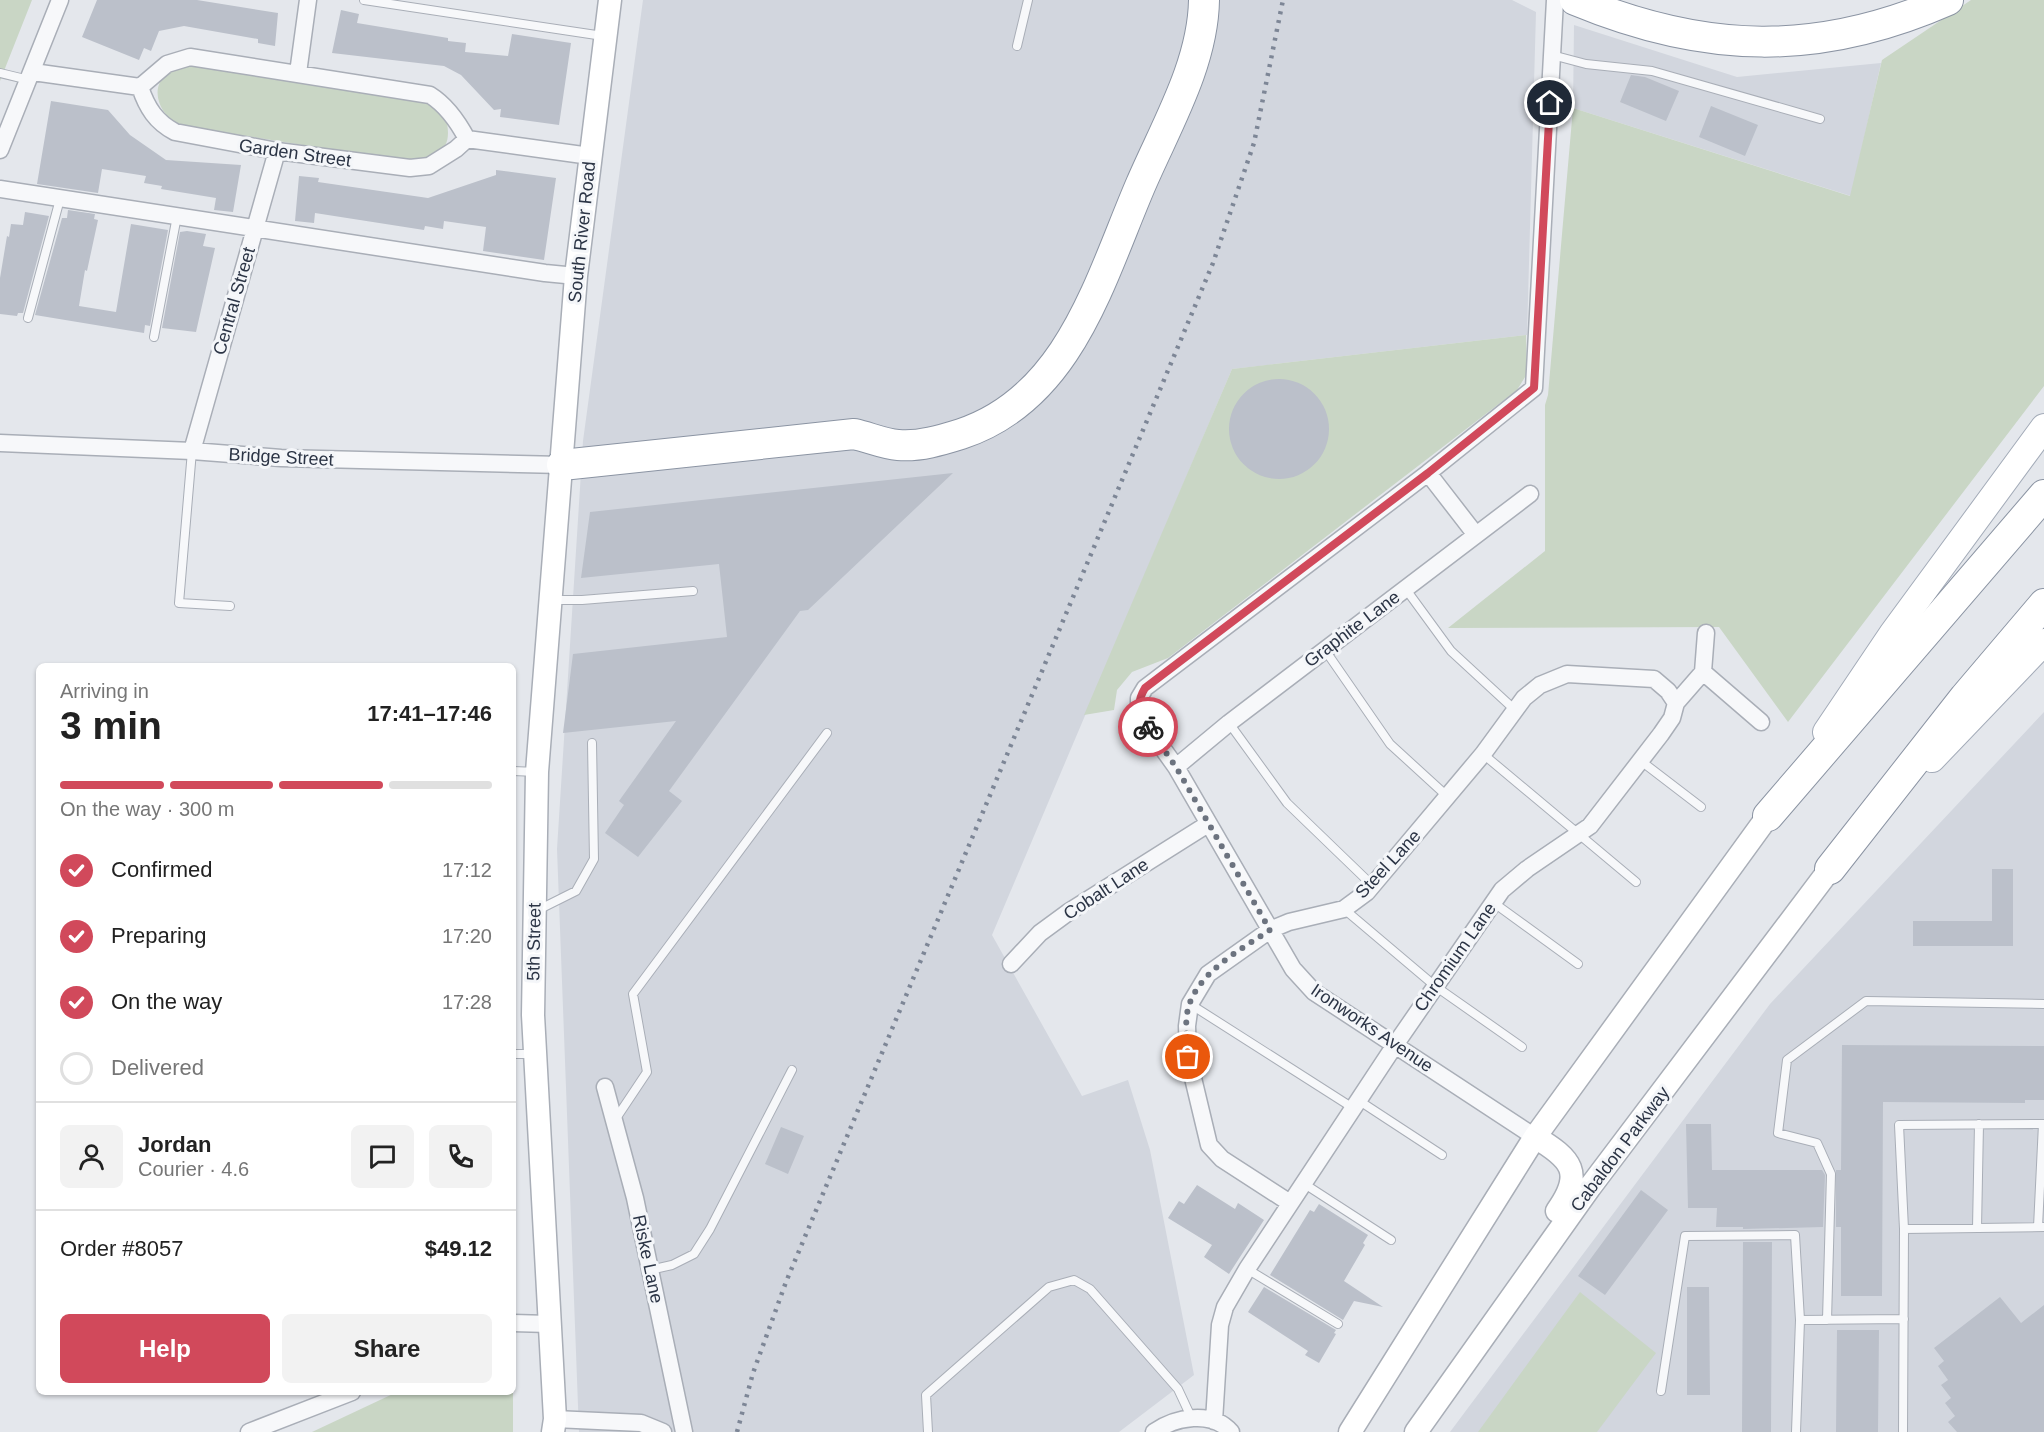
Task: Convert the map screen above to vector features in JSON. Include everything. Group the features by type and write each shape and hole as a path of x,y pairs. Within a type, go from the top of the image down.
{"highway":[{"path":"562,465 854,434 898,445 945,439 974,429 1020,402 1057,365 1084,315 1184,84 1200,38 1204,0"},
{"path":"1575,0 1653,28 1700,39 1784,42 1849,34 1913,15 1948,0"},
{"path":"1768,816 2044,495"},
{"path":"1830,869 1965,697 2044,603"}],"main road":[{"name":"South River Road","path":"562,465 576,276 607,36 609,0"},
{"path":"1350,1432 1536,1137 1768,816 1892,634 2044,427"},
{"name":"5th Street","path":"556,1428 533,1015 537,772 562,465"},
{"path":"1830,869 2044,642"},
{"name":"Cabaldon Parkway","path":"1416,1432 1590,1187 1830,869"},
{"path":"1504,1308 1508,1284 1515,1269 1571,1188 1573,1178 1569,1163 1560,1152 1536,1137"}],"street":[{"path":"0,150 60,0"},
{"path":"298,73 308,0"},
{"path":"1552,55 1555,0"},
{"name":"Ironworks Avenue","path":"1536,1137 1314,992 1293,969 1176,767 1140,715 1139,698 1145,688 1428,473 1534,388 1552,55"},
{"path":"31,76 140,87 167,64 190,57 430,95 445,107 467,139 590,156"},
{"name":"Garden Street","path":"140,87 152,113 164,126 175,132 277,151 420,168 456,149 467,139"},
{"name":"Central Street","path":"192,451 277,151"},
{"path":"0,189 576,276"},
{"name":"Bridge Street","path":"0,443 192,451 282,458 523,466 562,465"},
{"path":"1428,473 1476,535"},
{"name":"Graphite Lane","path":"1176,767 1228,723 1530,494"},
{"path":"1706,633 1703,672 1761,723"},
{"name":"Chromium Lane","path":"1214,1421 1220,1325 1225,1307 1303,1183 1502,890 1527,868 1590,826 1641,761 1672,717 1676,704 1703,672"},
{"name":"Steel Lane","path":"1290,1203 1222,1159 1209,1145 1188,1057 1187,1026 1190,1004 1208,974 1270,930 1289,922 1344,909 1372,886 1483,754 1524,698 1540,685 1567,674 1654,679 1668,691 1676,704"},
{"name":"Cobalt Lane","path":"1011,964 1040,933 1070,911 1208,824"},
{"name":"Riske Lane","path":"605,1087 635,1198 684,1432"},
{"path":"516,1323 549,1324"},
{"path":"249,1432 344,1395"},
{"path":"1154,1432 1177,1420 1192,1419 1214,1421 1231,1432"},
{"path":"556,1428 641,1423 663,1432"}],"lane":[{"path":"364,0 607,36"},
{"path":"1017,46 1028,0"},
{"path":"1552,55 1586,64 1652,71 1820,119"},
{"path":"0,73 31,76"},
{"path":"28,318 60,199"},
{"path":"154,337 177,216"},
{"path":"192,451 179,603 230,606"},
{"path":"1405,588 1451,651 1515,711"},
{"path":"551,600 582,600 693,591"},
{"path":"1325,650 1390,744 1448,797"},
{"path":"1228,723 1287,803 1372,886"},
{"path":"615,1121 647,1072 633,994 827,733"},
{"path":"535,912 576,891 594,859 592,743"},
{"path":"1483,754 1636,882"},
{"path":"1641,761 1701,807"},
{"path":"516,771 537,772"},
{"path":"1494,903 1578,964"},
{"path":"1344,909 1435,986 1522,1047"},
{"path":"1827,1320 1831,1174 1817,1143 1778,1133 1787,1060 1866,1001 2044,1004"},
{"path":"1190,1004 1442,1155"},
{"path":"516,1054 536,1054"},
{"path":"650,1270 672,1265 693,1254 710,1228 792,1070"},
{"path":"1977,1228 1979,1124"},
{"path":"1903,1432 1904,1228 1899,1125 2043,1124 2041,1227 1904,1228"},
{"path":"1303,1183 1391,1240"},
{"path":"1661,1391 1685,1236 1795,1235 1800,1320 1796,1432"},
{"path":"1247,1269 1338,1324"},
{"path":"928,1432 926,1395 1048,1287 1074,1280 1090,1289 1178,1389 1192,1419"},
{"path":"1800,1320 1904,1319"}],"shaded area":[{"path":"643,0 1512,0 1536,12 1527,335 1232,369 992,935 1082,1096 1128,1080 1150,1150 1194,1375 1119,1432 579,1432 557,849 583,441"},
{"path":"1574,25 1737,77 1881,63 1851,196 1573,108"},
{"path":"2044,712 2044,1432 1450,1432 1770,1004"}],"green space":[{"path":"0,0 32,0 0,81"},
{"path":"1971,0 2044,0 2044,386 1788,722 1719,627 1448,628 1545,551 1545,405 1548,395 1573,108 1850,196 1882,60"},
{"path":"188,63 426,99 445,115 448,127 446,144 436,154 410,162 177,125 171,121 162,108 158,87 167,74"},
{"path":"1526,335 1527,374 1517,390 1168,658 1132,672 1117,690 1114,710 1084,715 1232,369"},
{"path":"1580,1292 1656,1353 1597,1432 1478,1432"},
{"path":"391,1395 513,1395 513,1432 312,1432"}],"building":[{"path":"97,0 197,0 278,13 275,46 258,43 258,39 184,26 159,31 151,51 144,48 139,60 82,37"},
{"path":"341,10 359,14 357,23 466,43 465,52 508,56 512,34 571,43 559,125 500,117 501,109 494,110 461,75 444,66 332,53"},
{"path":"1631,75 1645,77 1679,91 1666,121 1620,102"},
{"path":"51,101 108,110 130,135 166,160 241,165 233,212 214,210 216,198 161,189 162,186 144,183 146,176 102,169 98,193 37,184"},
{"path":"1711,106 1758,125 1745,156 1699,137"},
{"path":"496,170 556,178 544,260 483,251 486,227 444,221 443,229 425,226 424,230 315,213 314,223 295,221 299,176 319,178 318,182 428,198 496,175"},
{"path":"68,210 95,214 94,219 98,220 87,271 85,270 79,306 116,312 131,224 168,230 150,326 145,325 144,333 35,315 62,218 67,218"},
{"path":"25,212 49,216 23,313 18,313 17,316 0,314 0,278 7,236 9,237 11,224 23,225"},
{"path":"180,232 206,234 203,246 215,248 196,332 162,328"},
{"path":"1279,379 1298,383 1315,393 1325,410 1329,429 1325,448 1315,465 1298,475 1279,479 1260,475 1243,465 1233,448 1229,429 1233,410 1243,393 1260,383"},
{"path":"953,473 808,610 800,611 669,791 682,801 638,857 605,833 624,805 619,801 676,721 563,733 573,654 727,637 719,564 581,578 590,512"},
{"path":"1992,869 2013,869 2013,946 1913,946 1913,921 1992,921"},
{"path":"1842,1045 2044,1046 2044,1100 2025,1100 2025,1103 1883,1102 1882,1296 1841,1296 1841,1227 1836,1227 1836,1170 1841,1170"},
{"path":"1686,1124 1711,1124 1712,1170 1822,1170 1825,1175 1823,1227 1743,1229 1743,1227 1716,1227 1717,1208 1688,1208"},
{"path":"781,1127 804,1136 788,1174 765,1164"},
{"path":"1197,1185 1235,1209 1238,1203 1264,1220 1229,1274 1204,1257 1212,1245 1168,1218 1179,1201 1184,1204"},
{"path":"1641,1190 1668,1210 1605,1295 1578,1276"},
{"path":"1319,1204 1368,1235 1363,1243 1365,1245 1344,1281 1383,1307 1354,1301 1343,1320 1270,1275 1310,1210 1314,1212"},
{"path":"1743,1242 1772,1242 1771,1432 1742,1432"},
{"path":"1264,1287 1336,1330 1334,1333 1336,1334 1319,1363 1305,1355 1308,1351 1248,1312"},
{"path":"1687,1287 1709,1287 1710,1395 1687,1395"},
{"path":"2000,1297 2021,1323 2044,1305 2044,1432 1957,1432 1948,1422 1955,1416 1945,1403 1951,1398 1941,1385 1948,1380 1938,1366 1944,1361 1934,1348"},
{"path":"1837,1330 1879,1330 1878,1432 1836,1432"}],"railway":[{"path":"737,1432 753,1373 786,1282 1213,263 1254,143 1283,0"}],"way so far":[{"path":"1148,727 1176,767 1246,892 1270,930 1208,974 1190,1004 1187,1026 1188,1057"}],"route":[{"path":"1148,727 1140,715 1139,708 1139,698 1145,688 1428,473 1534,388 1550,103"}]}
